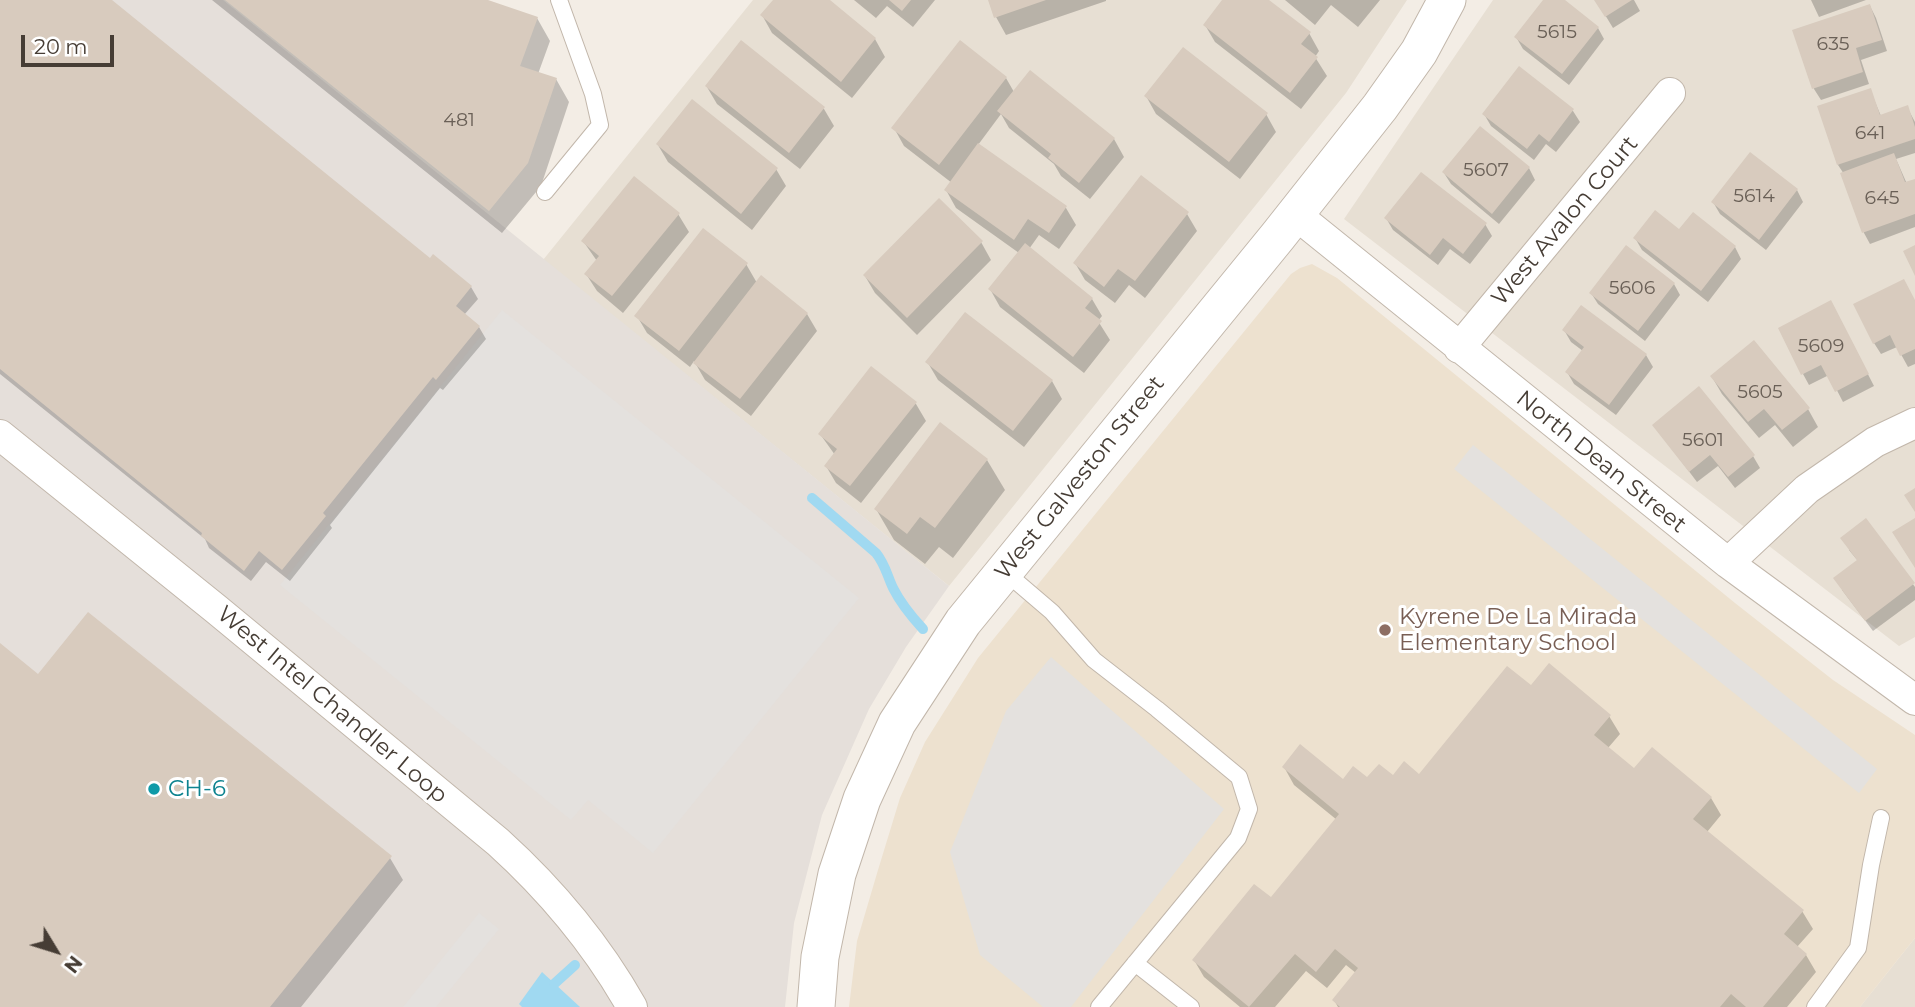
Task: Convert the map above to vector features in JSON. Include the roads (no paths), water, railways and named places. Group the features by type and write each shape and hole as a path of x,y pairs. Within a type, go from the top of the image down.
{"street":[{"name":"West Galveston Street","path":"816,1007 820,957 836,874 862,799 897,723 962,622 1381,107 1411,63 1447,0"},
{"name":"West Avalon Court","path":"1459,348 1670,93"},
{"name":"North Dean Street","path":"1295,214 1728,563 1915,700"},
{"path":"1728,563 1807,489 1875,442 1915,424"},
{"name":"West Intel Chandler Loop","path":"0,435 216,609 535,875 582,932 632,1007"}],"lane":[{"path":"545,192 600,125 593,94 559,0"},
{"path":"1004,571 1052,612 1094,660 1239,776 1249,809 1238,838 1099,1007"},
{"path":"1815,1007 1858,948 1881,818"},
{"path":"1135,963 1191,1007"}],"water":[{"path":"542,972 580,1007 522,1007 519,1004"}],"waterway":[{"path":"812,498 876,553 899,599 923,629"},
{"path":"554,984 575,965"}],"place":[{"name":"Kyrene De La Mirada Elementary School","path":"1385,630"},
{"name":"CH-6","path":"154,789"}]}
